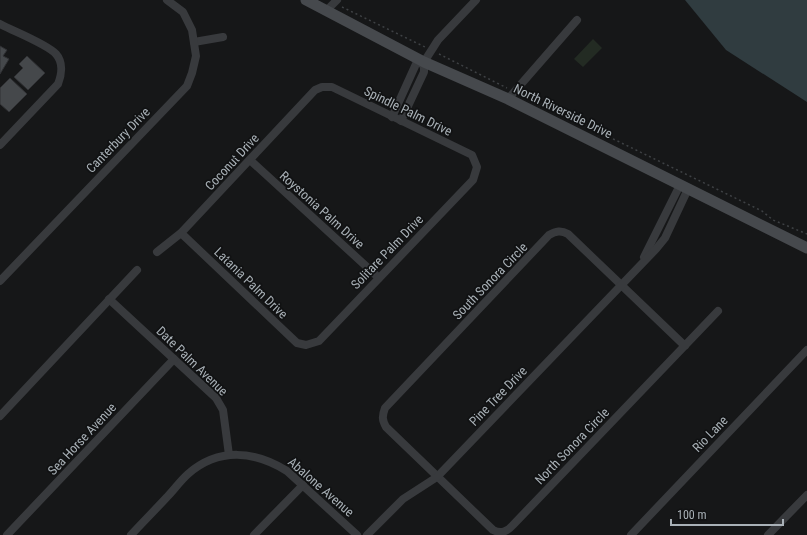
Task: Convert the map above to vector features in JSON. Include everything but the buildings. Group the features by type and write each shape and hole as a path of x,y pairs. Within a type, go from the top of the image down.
{"street":[{"name":"Canterbury Drive","path":"0,281 187,86 196,56 192,30 183,12 167,0"},
{"name":"North Riverside Drive","path":"306,0 333,4 424,62 511,95 684,187 807,248"},
{"path":"401,121 424,72 424,62 431,50 438,40 476,0"},
{"path":"511,95 577,20"},
{"path":"0,24 49,48 56,54 60,62 61,70 61,76 58,84 0,145"},
{"path":"194,42 223,37"},
{"path":"392,116 416,64 424,62"},
{"name":"Spindle Palm Drive","path":"322,88 332,87 472,155 477,167"},
{"name":"Coconut Drive","path":"157,252 182,233 315,90 322,88"},
{"name":"Roystonia Palm Drive","path":"250,160 379,278"},
{"name":"Solitare Palm Drive","path":"306,345 319,341 473,180 477,167"},
{"name":"Pine Tree Drive","path":"367,535 403,499 437,477 639,267 684,187"},
{"name":"South Sonora Circle","path":"437,477 386,427 382,420 385,408 553,233 563,231 568,234 685,346"},
{"name":"Latania Palm Drive","path":"182,233 297,343 306,345"},
{"path":"0,416 137,270"},
{"name":"Date Palm Avenue","path":"109,300 216,398 223,410 229,455"},
{"name":"North Sonora Circle","path":"437,477 493,530 504,532 508,530 718,311"},
{"name":"Rio Lane","path":"631,535 807,350"},
{"name":"Sea Horse Avenue","path":"7,535 174,359"},
{"name":"Abalone Avenue","path":"131,535 188,474 207,462 229,455 244,455 267,460 287,471 357,535"},
{"path":"254,535 302,485"},
{"path":"768,535 807,495"}],"path":[{"path":"333,4 431,50 511,95"},
{"path":"536,102 756,209 773,220 807,234"}],"shaded area":[{"path":"685,0 807,0 807,102 726,50"},
{"path":"593,39 602,48 583,67 574,59"}]}
